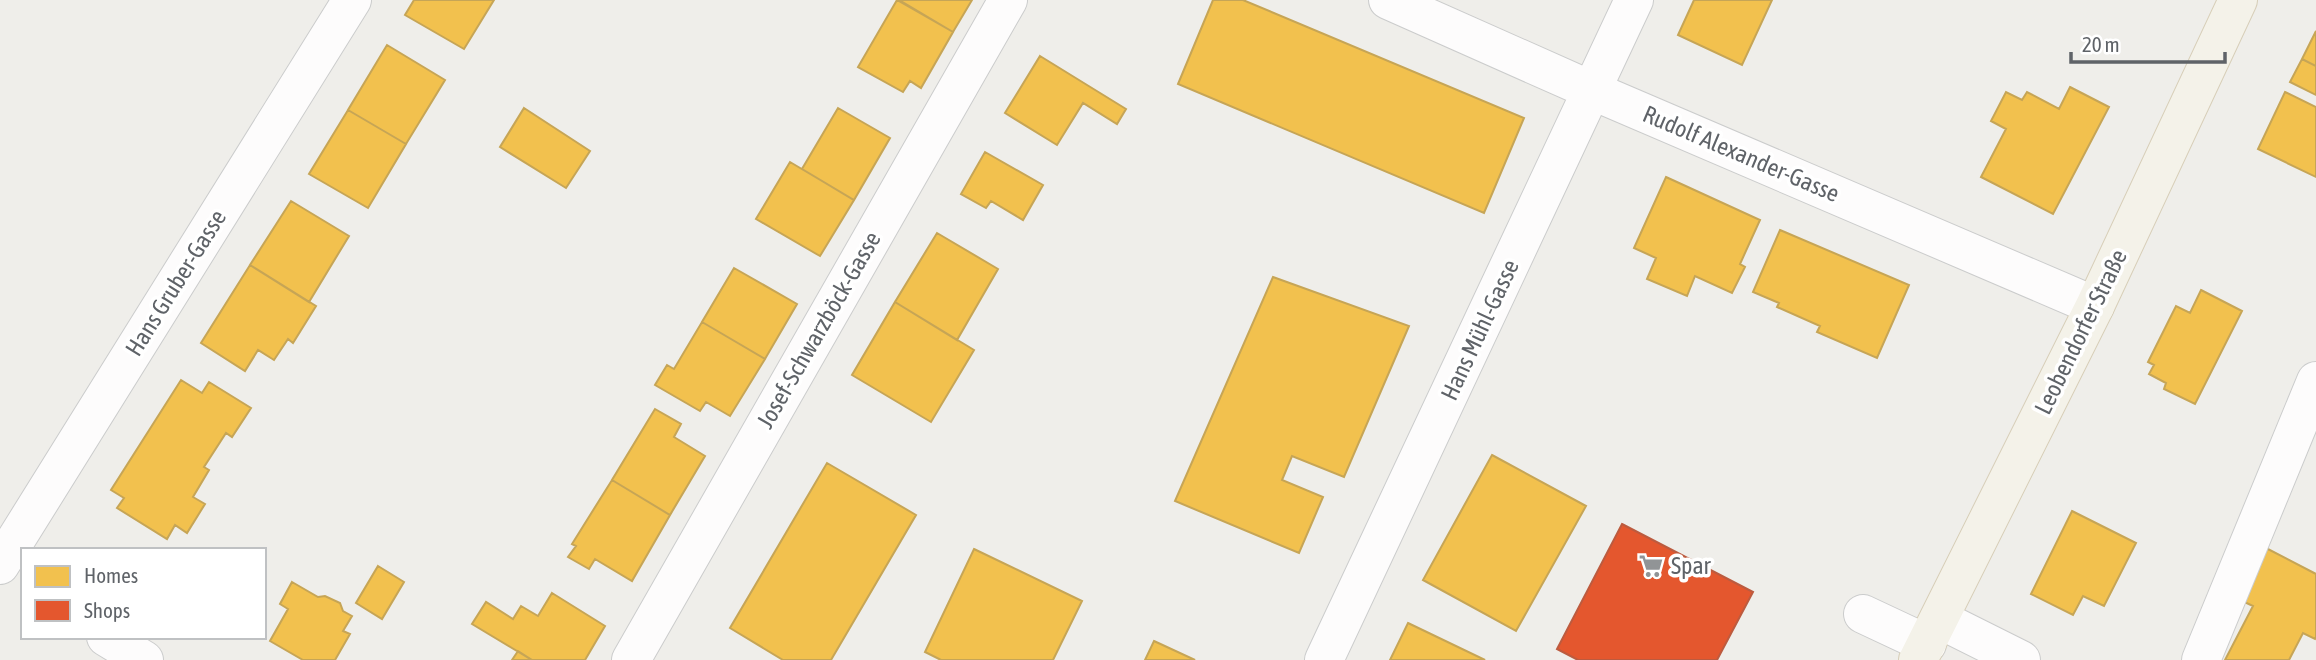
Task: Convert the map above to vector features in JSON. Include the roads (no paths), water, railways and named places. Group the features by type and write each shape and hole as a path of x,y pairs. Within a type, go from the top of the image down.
{"main road":[{"name":"Leobendorfer Straße","path":"1928,641 2095,306 2238,0"}],"street":[{"name":"Hans Gruber-Gasse","path":"0,565 352,0"},
{"name":"Josef-Schwarzböck-Gasse","path":"631,660 1008,0"},
{"name":"Rudolf Alexander-Gasse","path":"1388,0 2095,306"},
{"name":"Hans Mühl-Gasse","path":"1324,660 1634,0"},
{"path":"2201,660 2316,381"},
{"path":"0,574 21,586"},
{"path":"1863,614 1928,641 2021,660"},
{"path":"109,639 144,660"}],"place":[{"name":"Spar","path":"1651,566"}]}
